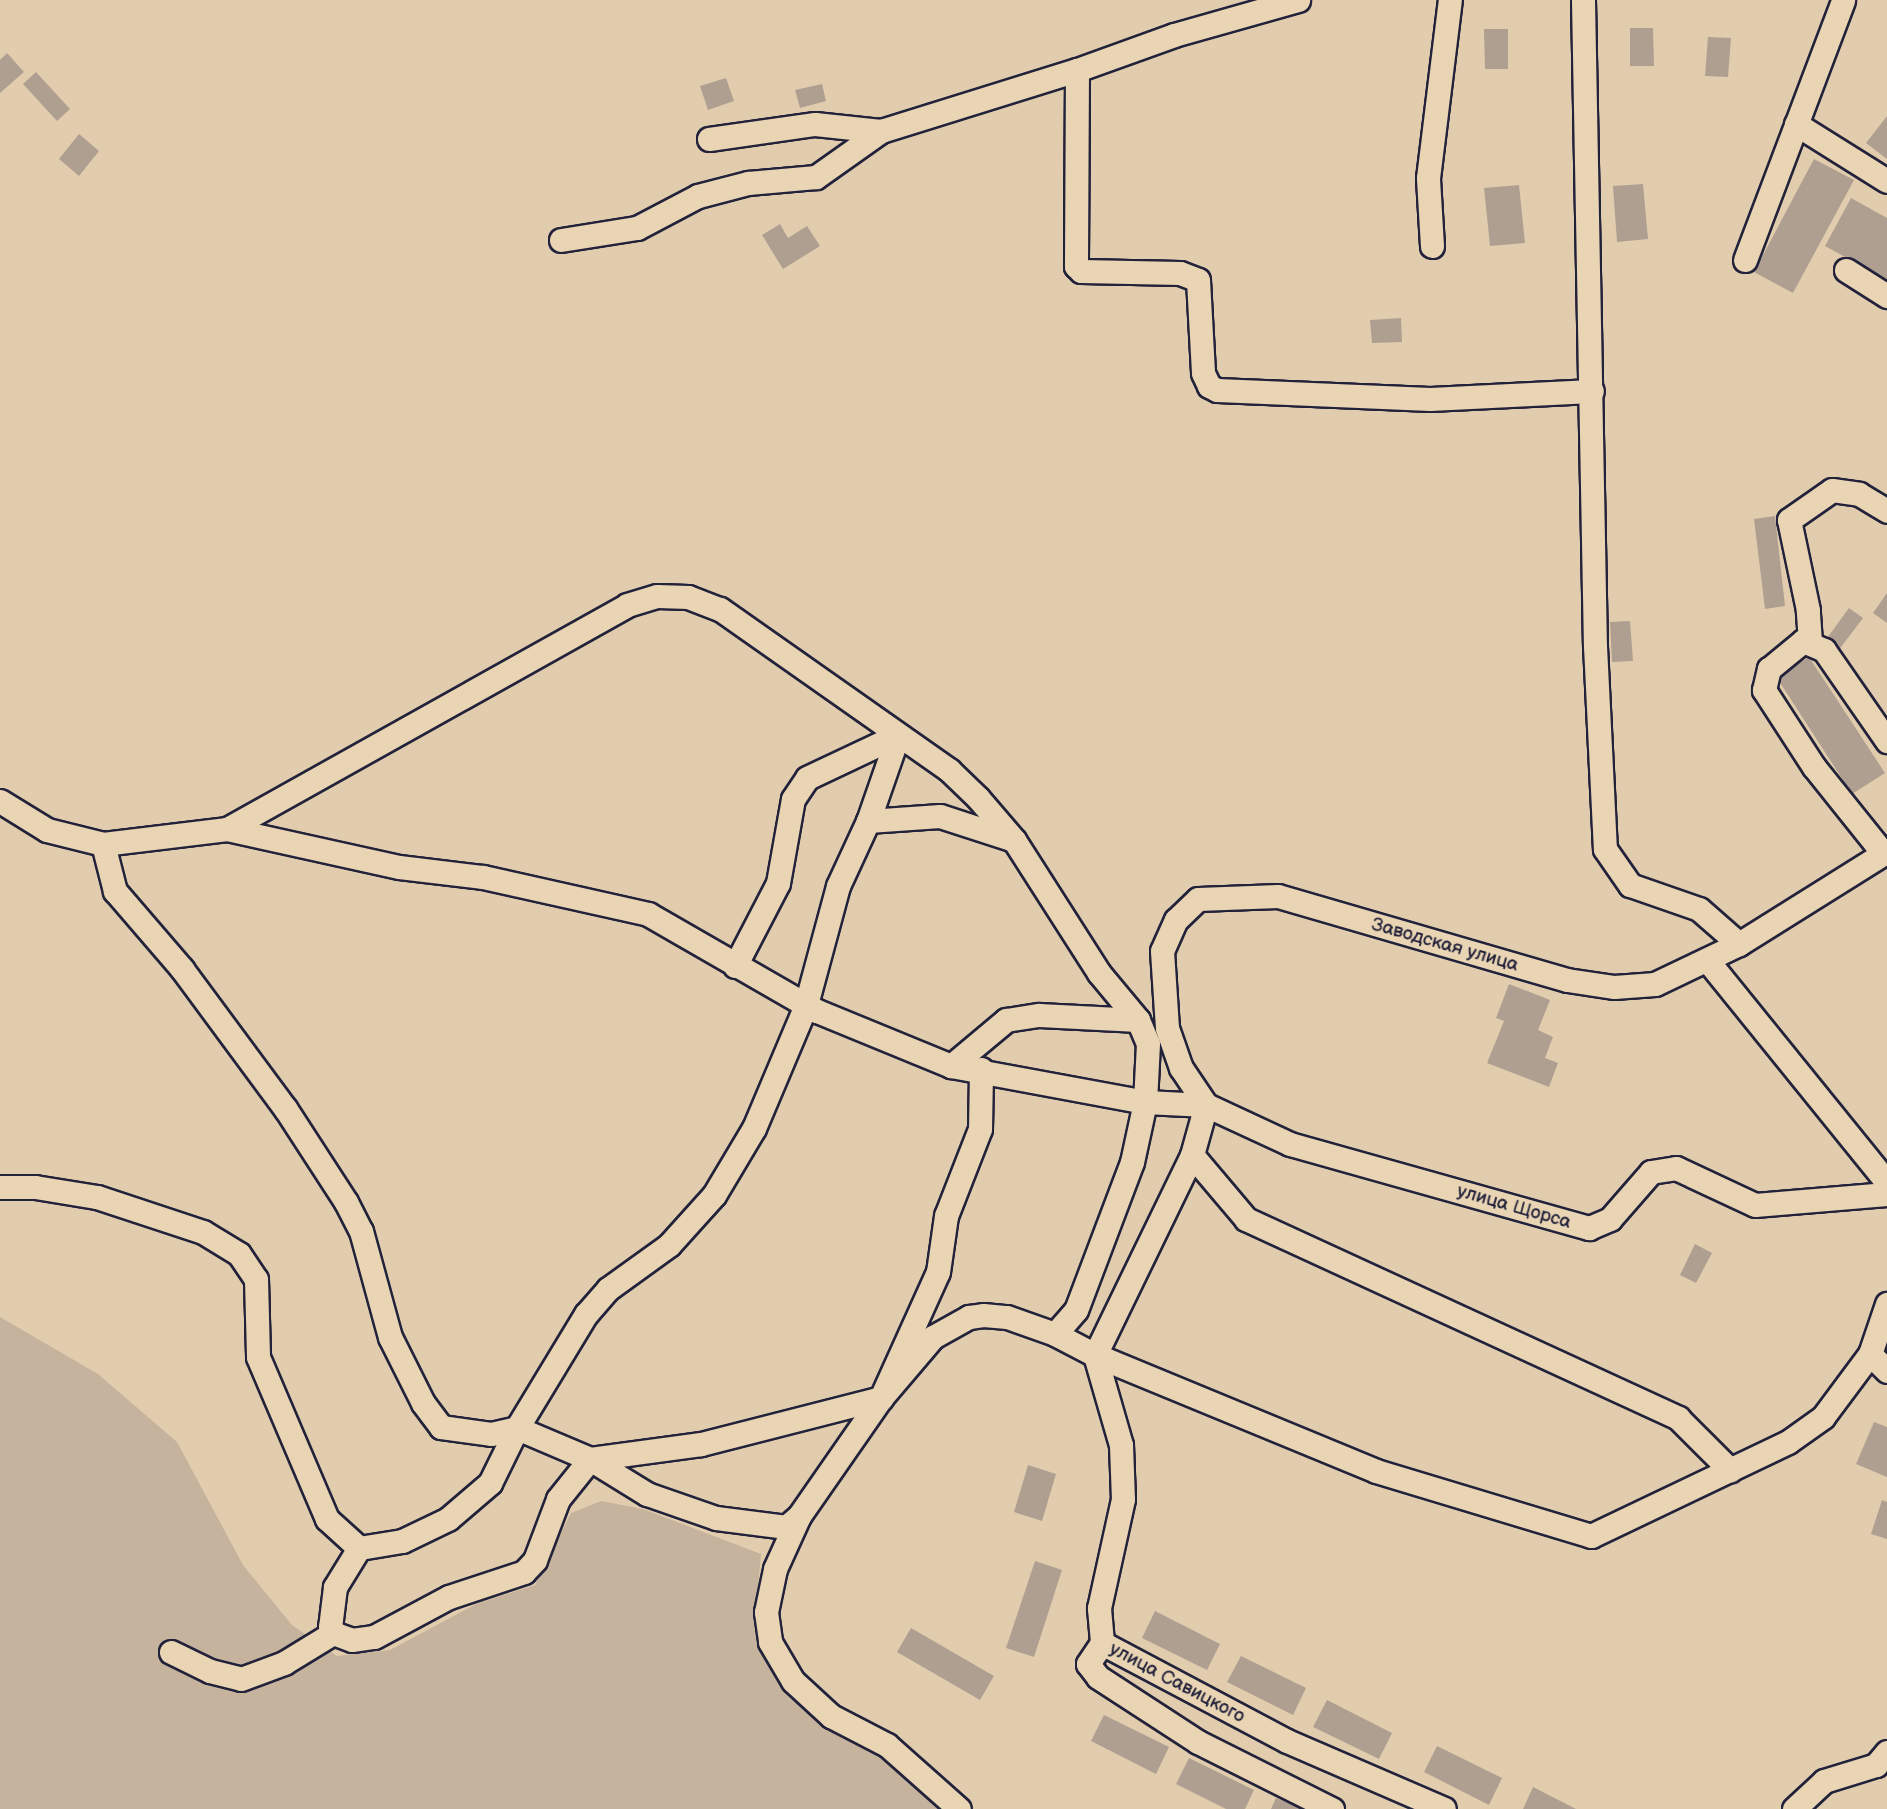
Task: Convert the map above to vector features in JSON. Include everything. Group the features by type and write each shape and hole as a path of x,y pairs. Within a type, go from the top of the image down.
{"street":[{"path":"561,240 637,228 698,196 748,183 816,177 881,131 1077,70 1174,35 1269,11 1298,0"},
{"path":"1432,246 1428,178 1450,0"},
{"path":"1583,0 1595,646 1605,849 1630,885 1699,909 1740,944"},
{"path":"1745,260 1843,0"},
{"path":"1077,70 1076,266 1081,271 1180,274 1198,280 1203,373 1209,386 1217,390 1430,399 1592,391"},
{"path":"709,139 815,124 881,131"},
{"path":"1796,124 1887,181"},
{"path":"1846,270 1887,296"},
{"path":"1810,642 1808,610 1789,520 1832,490 1859,494 1887,511"},
{"path":"228,829 627,605 657,596 688,597 720,609 949,770 1014,840 1099,973 1138,1020 1148,1043 1145,1102 1132,1162 1076,1310 1055,1334"},
{"path":"1885,852 1814,767 1764,690 1769,669 1802,641 1810,642 1824,650 1887,741"},
{"path":"881,1398 701,1444 590,1459 558,1499 535,1560 524,1572 449,1597 374,1637 352,1640 333,1633 330,1626 335,1587 359,1548 402,1541 448,1520 490,1483 517,1428 586,1314 608,1289 669,1245 714,1195 754,1128 806,1005 838,886 868,821 898,735"},
{"path":"735,966 778,883 793,799 807,778 898,735"},
{"path":"0,801 47,830 103,844 228,829 399,867 483,877 648,914 806,1005 951,1066 981,1069 1145,1102 1206,1105 1192,1155 1095,1355"},
{"path":"868,821 940,816 1014,840"},
{"path":"103,844 115,891 182,969 285,1108 346,1202 361,1231 386,1327 423,1403 441,1427 459,1433 517,1428 590,1459 647,1494 716,1518 786,1527 799,1516"},
{"name":"Заводская улица","path":"1206,1105 1181,1068 1167,1028 1162,951 1176,920 1198,899 1278,896 1567,980 1614,987 1655,984 1740,944 1885,852"},
{"path":"1707,960 1887,1182"},
{"path":"951,1066 1006,1020 1039,1015 1138,1020"},
{"path":"881,1398 938,1272 946,1216 980,1129 981,1069"},
{"name":"улица Щорса","path":"1206,1105 1290,1144 1589,1228 1610,1219 1651,1171 1676,1168 1755,1205 1887,1195"},
{"path":"1192,1155 1246,1219 1678,1418 1730,1470"},
{"path":"0,1187 35,1186 97,1197 203,1232 239,1254 256,1279 258,1357 327,1519 359,1548"},
{"path":"959,1809 887,1745 831,1716 793,1681 770,1642 766,1612 775,1569 799,1516 881,1398 933,1338 969,1317 1007,1317 1055,1334 1095,1355 1376,1471 1591,1536 1788,1442 1823,1417 1870,1354 1887,1304"},
{"path":"1870,1354 1887,1371"},
{"name":"улица Савицкого","path":"1095,1355 1121,1445 1123,1499 1099,1608 1102,1643 1287,1741 1444,1809"},
{"path":"171,1652 209,1671 242,1679 284,1663 333,1633"},
{"path":"1102,1643 1088,1664 1098,1677 1198,1742 1332,1809"},
{"path":"1794,1809 1824,1780 1876,1765 1887,1752"}],"shaded area":[{"path":"0,1317 98,1374 177,1442 243,1565 292,1625 337,1656 390,1650 476,1604 535,1585 571,1513 601,1501 643,1509 761,1554 756,1609 824,1719 898,1770 940,1809 0,1809"}],"building":[{"path":"1630,28 1653,28 1654,66 1630,66"},
{"path":"1484,29 1508,29 1508,69 1485,69"},
{"path":"1708,37 1731,38 1728,77 1705,76"},
{"path":"7,53 24,72 0,93 0,60"},
{"path":"36,72 70,109 57,121 23,84"},
{"path":"726,78 734,101 708,110 700,86"},
{"path":"822,84 826,101 800,108 795,90"},
{"path":"1887,116 1887,159 1866,143"},
{"path":"79,134 99,151 79,176 59,159"},
{"path":"1814,159 1854,180 1793,293 1754,272"},
{"path":"1643,184 1648,239 1617,242 1613,186"},
{"path":"1519,185 1525,243 1490,246 1484,188"},
{"path":"1851,198 1887,218 1887,280 1825,246"},
{"path":"780,224 788,238 807,226 820,246 783,269 762,235"},
{"path":"1401,318 1402,342 1372,343 1370,320"},
{"path":"1775,516 1785,606 1765,609 1754,519"},
{"path":"1887,593 1887,623 1873,613"},
{"path":"1849,608 1863,618 1838,651 1825,641"},
{"path":"1630,621 1633,661 1612,662 1610,622"},
{"path":"1809,657 1885,773 1852,794 1777,678"},
{"path":"1509,984 1550,1000 1538,1030 1553,1037 1545,1058 1558,1063 1549,1087 1487,1063 1504,1021 1496,1018"},
{"path":"1695,1244 1712,1253 1696,1283 1680,1275"},
{"path":"1874,1422 1887,1427 1887,1477 1856,1464"},
{"path":"1028,1465 1056,1474 1042,1521 1014,1512"},
{"path":"1882,1500 1887,1502 1887,1539 1871,1534"},
{"path":"1035,1561 1062,1570 1034,1657 1006,1648"},
{"path":"1155,1611 1220,1644 1207,1670 1142,1638"},
{"path":"911,1628 994,1676 980,1700 897,1652"},
{"path":"1241,1656 1306,1688 1293,1715 1227,1682"},
{"path":"1327,1700 1392,1733 1379,1759 1313,1727"},
{"path":"1104,1715 1169,1747 1156,1774 1091,1741"},
{"path":"1437,1746 1502,1778 1489,1805 1424,1772"},
{"path":"1189,1758 1254,1790 1245,1809 1226,1809 1176,1784"},
{"path":"1533,1787 1576,1809 1523,1809"},
{"path":"1276,1798 1295,1806 1301,1809 1271,1809"}]}
